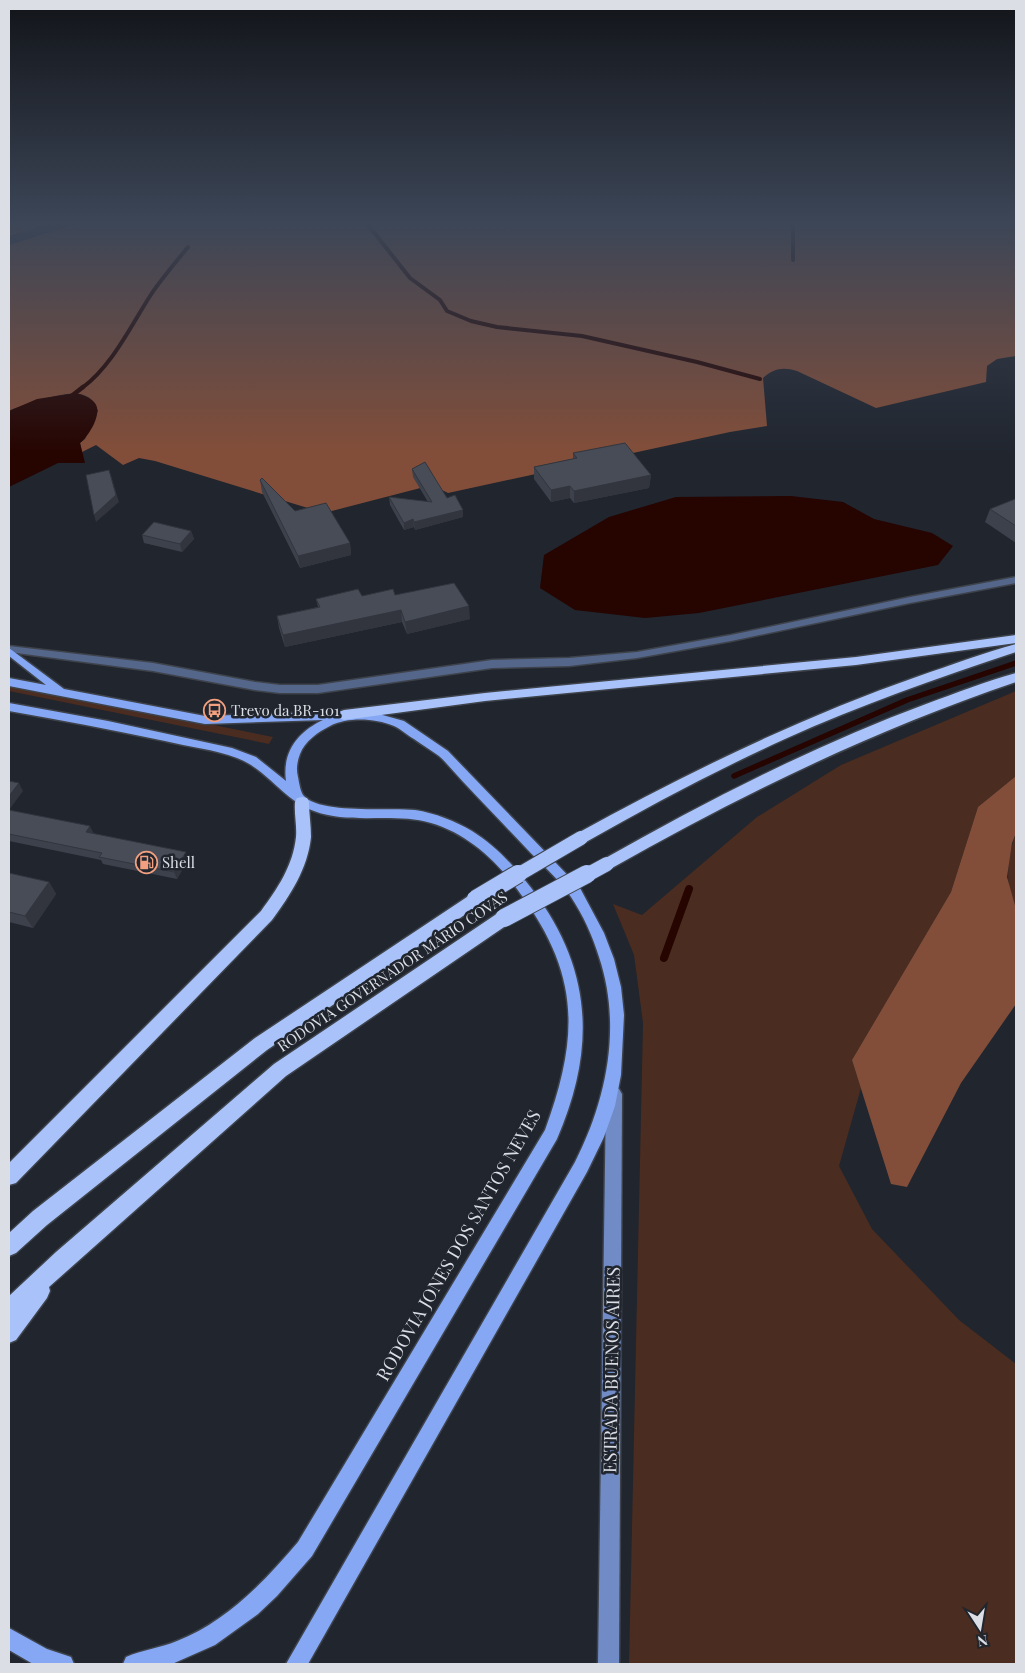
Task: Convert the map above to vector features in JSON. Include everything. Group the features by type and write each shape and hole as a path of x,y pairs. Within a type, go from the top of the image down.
{"highway":[{"path":"344,715 485,697 856,661 1016,639"},
{"name":"RODOVIA GOVERNADOR MÁRIO COVAS","path":"9,1246 40,1218 261,1044 476,899 581,838 699,774 811,722 917,681 1016,648"},
{"name":"RODOVIA GOVERNADOR MÁRIO COVAS","path":"9,1310 63,1259 280,1070 504,918 607,864 724,798 836,745 941,703 1016,677"},
{"path":"9,1176 259,926 289,880 299,854 302,838 302,802"},
{"path":"9,1333 63,1259"}],"main road":[{"path":"9,650 61,692"},
{"path":"9,682 205,720 344,715 379,718 400,724 444,754 574,892 597,933 607,959 614,987 617,1015 617,1044 614,1075 607,1106 596,1137 581,1167 297,1664"},
{"name":"RODOVIA JONES DOS SANTOS NEVES","path":"9,707 124,728 242,755 256,762 302,802 320,809 339,812 398,813 430,818 467,833 498,857 538,905 562,948 575,998 575,1051 571,1078 552,1134 305,1549 284,1576 259,1600 232,1621 204,1639 174,1653 134,1664"},
{"path":"302,802 292,784 289,767 294,751 307,735 328,721 344,715"},
{"name":"ESTRADA BUENOS AIRES","path":"608,1664 614,1075"},
{"path":"9,1638 29,1652 53,1662 64,1664"}],"street":[{"path":"9,650 153,667 255,686 280,689 318,689 492,664 569,662 637,655 731,638 910,600 1016,580"}],"shaded area":[{"path":"9,299 1016,299 1016,356 997,359 987,366 986,382 876,408 797,371 779,369 763,378 767,426 730,432 448,493 432,485 324,513 155,461 139,458 123,465 96,445 82,452 80,443 85,439 98,411 93,401 85,396 72,394 54,396 9,411"},
{"path":"76,393 90,399 97,406 94,424 80,443 85,463 58,463 9,487 9,411 37,399"},
{"path":"791,496 843,502 874,519 932,533 953,546 938,565 699,613 645,618 575,610 540,588 544,555 609,517 676,497"},
{"path":"9,684 273,737 269,744 9,691"},
{"path":"1016,691 1016,776 978,807 951,892 852,1060 861,1088 839,1166 872,1229 959,1320 1016,1364 1016,1664 629,1664 643,1023 634,955 613,904 642,915 757,817 841,765"},
{"path":"1016,776 1016,833 1012,843 1007,877 1016,909 1016,1004 961,1083 907,1187 891,1184 852,1060 951,892 978,807"},
{"path":"1016,833 1016,909 1010,891 1008,871"}],"building":[{"path":"625,443 651,475 574,491 570,486 551,490 534,467 577,458 573,453"},
{"path":"425,462 447,498 455,495 463,510 414,522 413,519 404,523 389,497 432,502 412,469"},
{"path":"109,470 116,495 94,515 86,475"},
{"path":"262,478 295,511 326,503 350,543 298,556 260,480"},
{"path":"1016,500 1016,526 990,509"},
{"path":"154,522 191,531 180,544 142,535"},
{"path":"454,583 469,606 405,622 401,610 283,635 277,616 320,607 316,599 358,589 362,596 393,589 395,595"},
{"path":"9,781 19,783 9,796"},
{"path":"9,810 90,826 86,832 186,852 174,872 99,857 102,853 9,834"},
{"path":"9,873 49,882 25,916 9,912"}],"waterway":[{"path":"82,388 103,368 121,344 148,299"},
{"path":"439,299 447,311 471,321 497,327 582,336 697,362 760,379"},
{"path":"69,398 83,387"},
{"path":"734,776 907,700 1016,663"},
{"path":"664,958 689,889"}],"place":[{"name":"Trevo da BR-101","path":"215,710"},
{"name":"Shell","path":"146,862"}]}
